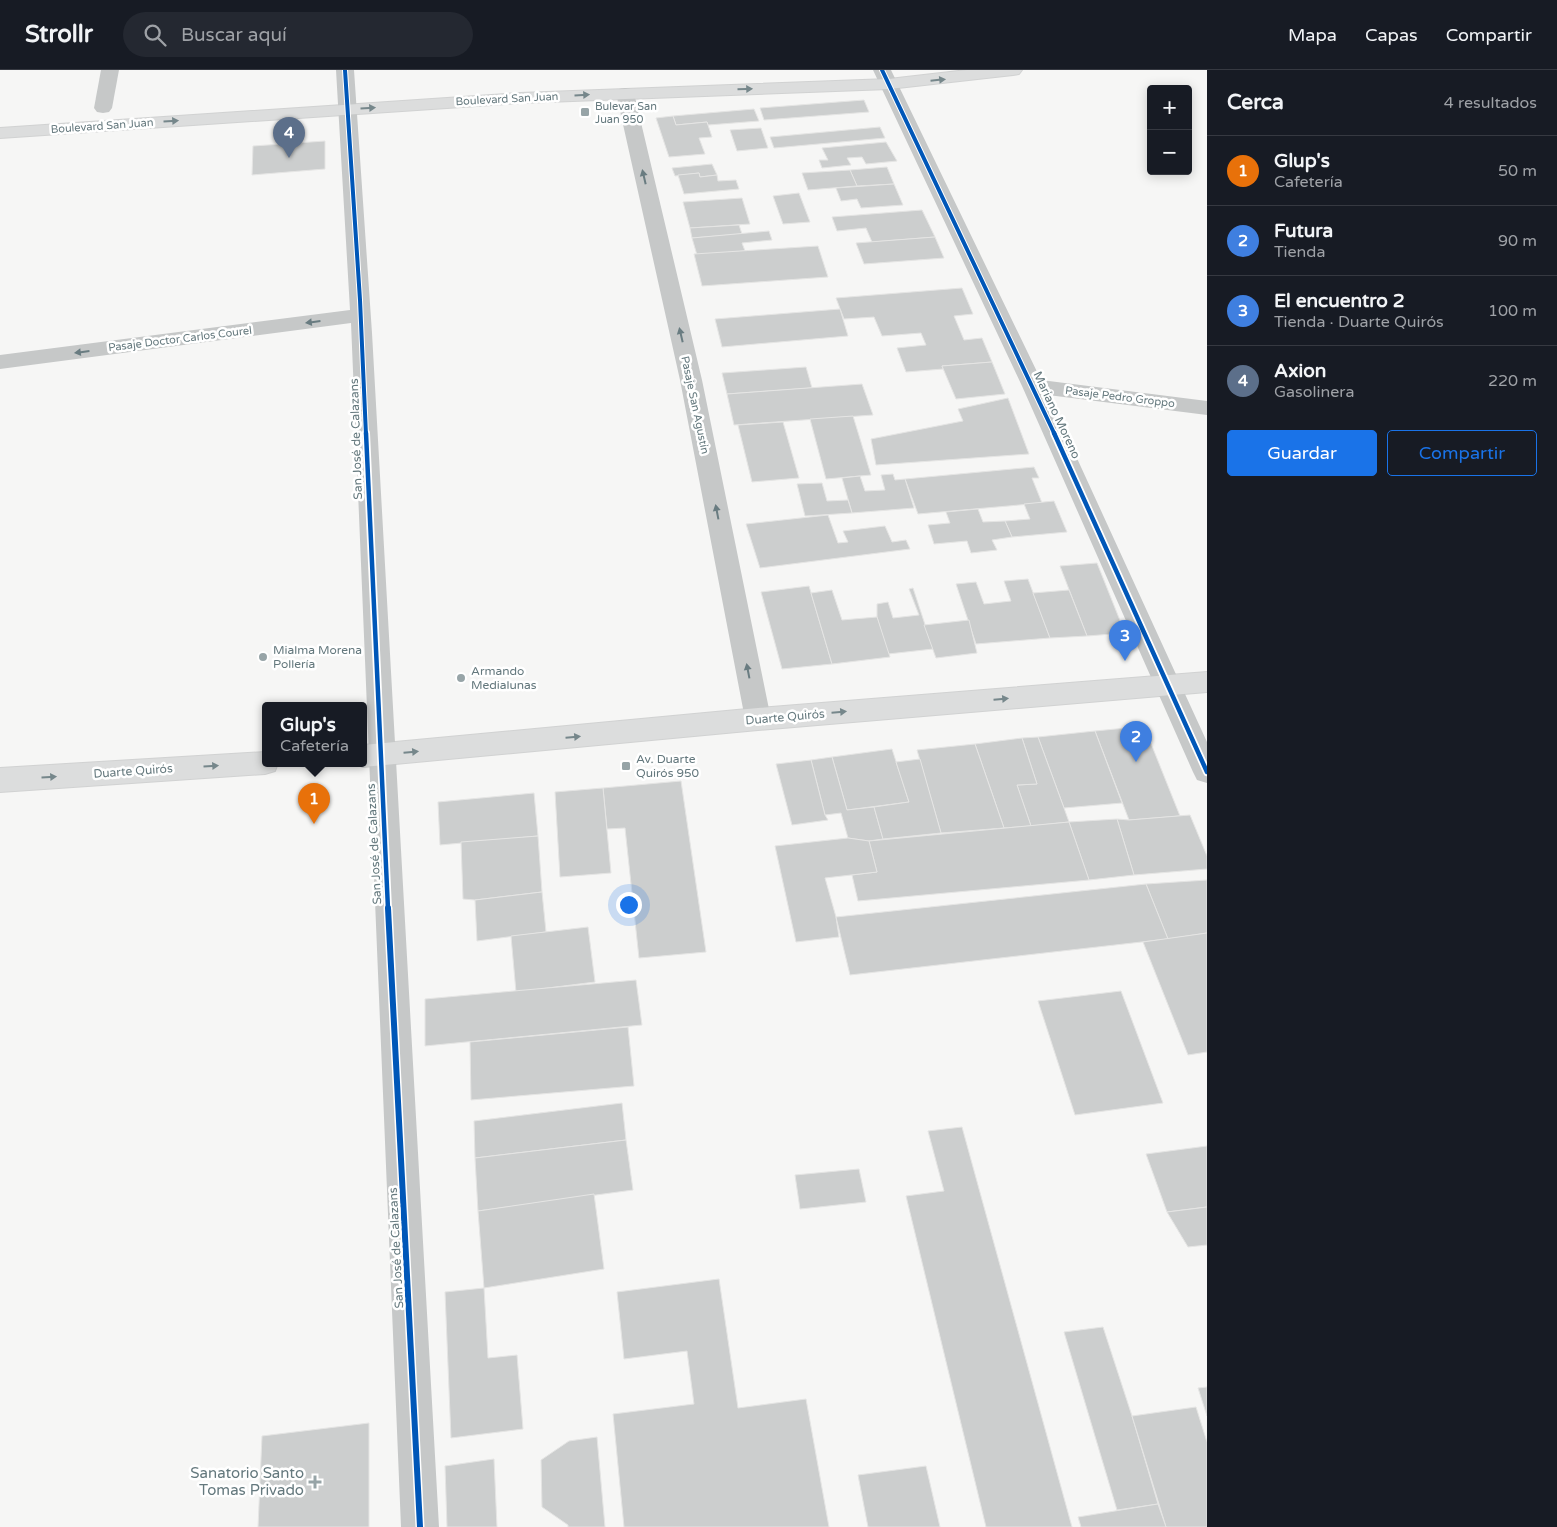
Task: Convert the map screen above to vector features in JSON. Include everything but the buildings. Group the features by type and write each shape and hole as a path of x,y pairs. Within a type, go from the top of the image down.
{"main road":[{"name":"Boulevard San Juan","path":"423,88 587,79 840,70"},
{"name":"Boulevard San Juan","path":"0,134 346,91 625,93 1013,70"},
{"name":"Boulevard San Juan","path":"84,110 123,107"},
{"name":"Duarte Quirós","path":"371,756 758,719 1207,682"},
{"name":"Duarte Quirós","path":"0,780 262,763"}],"street":[{"path":"103,108 110,70"},
{"name":"Mariano Moreno","path":"886,77 1033,386 1207,772"},
{"name":"San José de Calazans","path":"346,91 361,315 371,756 420,1527"},
{"name":"Pasaje San Agustín","path":"625,93 691,380 758,719"},
{"name":"Pasaje Doctor Carlos Courel","path":"0,362 361,315"},
{"name":"Pasaje Pedro Groppo","path":"1033,386 1207,408"}],"cycle path":[{"path":"345,70 362,333 389,930 420,1527"},
{"path":"882,70 1033,386 1207,772"}],"place":[{"name":"Bulevar San Juan 950","path":"585,112"},
{"name":"Axion","path":"289,158"},
{"name":"Mialma Morena Pollería","path":"263,657"},
{"name":"El encuentro 2","path":"1125,661"},
{"name":"Armando Medialunas","path":"461,678"},
{"name":"Futura","path":"1136,762"},
{"name":"Av. Duarte Quirós 950","path":"626,766"},
{"name":"Glup's","path":"314,824"},
{"name":"Sanatorio Santo Tomas Privado","path":"315,1482"}]}
